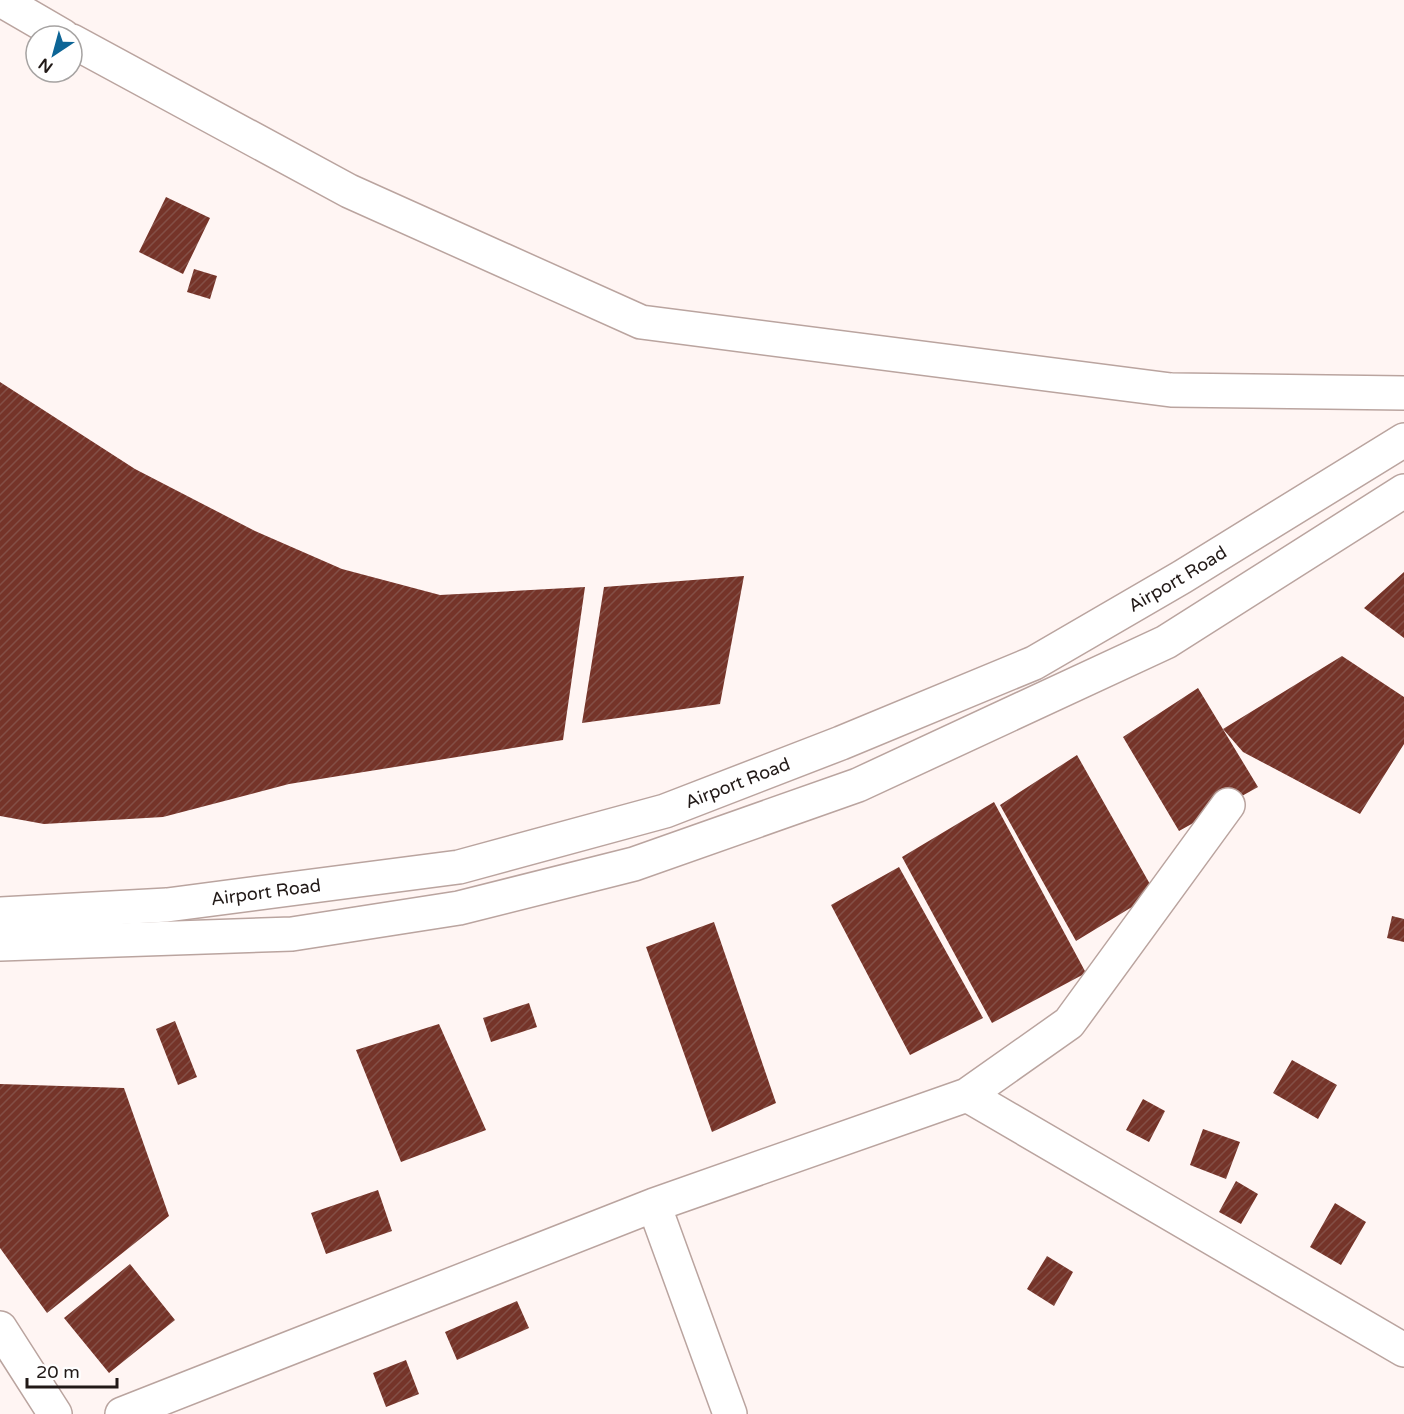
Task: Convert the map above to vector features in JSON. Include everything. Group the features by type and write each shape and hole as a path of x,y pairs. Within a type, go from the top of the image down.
{"street":[{"path":"1,0 42,24"},
{"path":"84,47 349,191 641,322 1171,390 1404,393"},
{"name":"Airport Road","path":"0,914 167,905 459,867 646,816 841,743 1034,663 1182,577 1404,440"},
{"name":"Airport Road","path":"0,944 292,934 459,908 660,854 858,785 1166,642 1404,491"},
{"path":"122,1414 654,1205 967,1095 1069,1023 1228,805"},
{"path":"646,816 660,854"},
{"path":"967,1095 1404,1350"},
{"path":"654,1205 730,1414"},
{"path":"0,1328 55,1414"}],"building":[{"path":"166,197 210,218 183,274 139,252"},
{"path":"194,269 217,276 210,299 187,292"},
{"path":"0,382 135,469 255,531 342,569 440,595 585,587 563,740 289,784 163,817 44,824 0,816"},
{"path":"1404,572 1404,638 1364,608"},
{"path":"744,576 720,704 582,723 604,587"},
{"path":"1342,656 1404,697 1404,744 1360,814 1243,752 1223,729"},
{"path":"1198,688 1258,787 1179,831 1123,737"},
{"path":"1077,755 1155,893 1076,941 1000,805"},
{"path":"994,802 1086,973 992,1023 902,857"},
{"path":"899,867 983,1018 910,1055 831,905"},
{"path":"1392,916 1404,919 1404,942 1387,938"},
{"path":"714,922 776,1103 712,1132 646,947"},
{"path":"529,1003 537,1027 491,1042 483,1018"},
{"path":"175,1021 197,1077 178,1085 156,1029"},
{"path":"439,1024 486,1130 401,1162 356,1050"},
{"path":"1292,1060 1337,1085 1318,1119 1273,1093"},
{"path":"0,1084 124,1088 169,1216 47,1313 0,1248"},
{"path":"1143,1099 1165,1111 1149,1142 1126,1130"},
{"path":"1203,1129 1240,1142 1226,1179 1190,1165"},
{"path":"1236,1181 1258,1194 1241,1224 1219,1212"},
{"path":"378,1190 392,1231 326,1254 311,1213"},
{"path":"1335,1203 1366,1222 1341,1265 1310,1247"},
{"path":"1047,1256 1073,1272 1054,1306 1027,1289"},
{"path":"130,1264 175,1320 109,1373 64,1318"},
{"path":"517,1301 529,1328 457,1360 445,1332"},
{"path":"406,1360 419,1394 386,1407 373,1373"}]}
